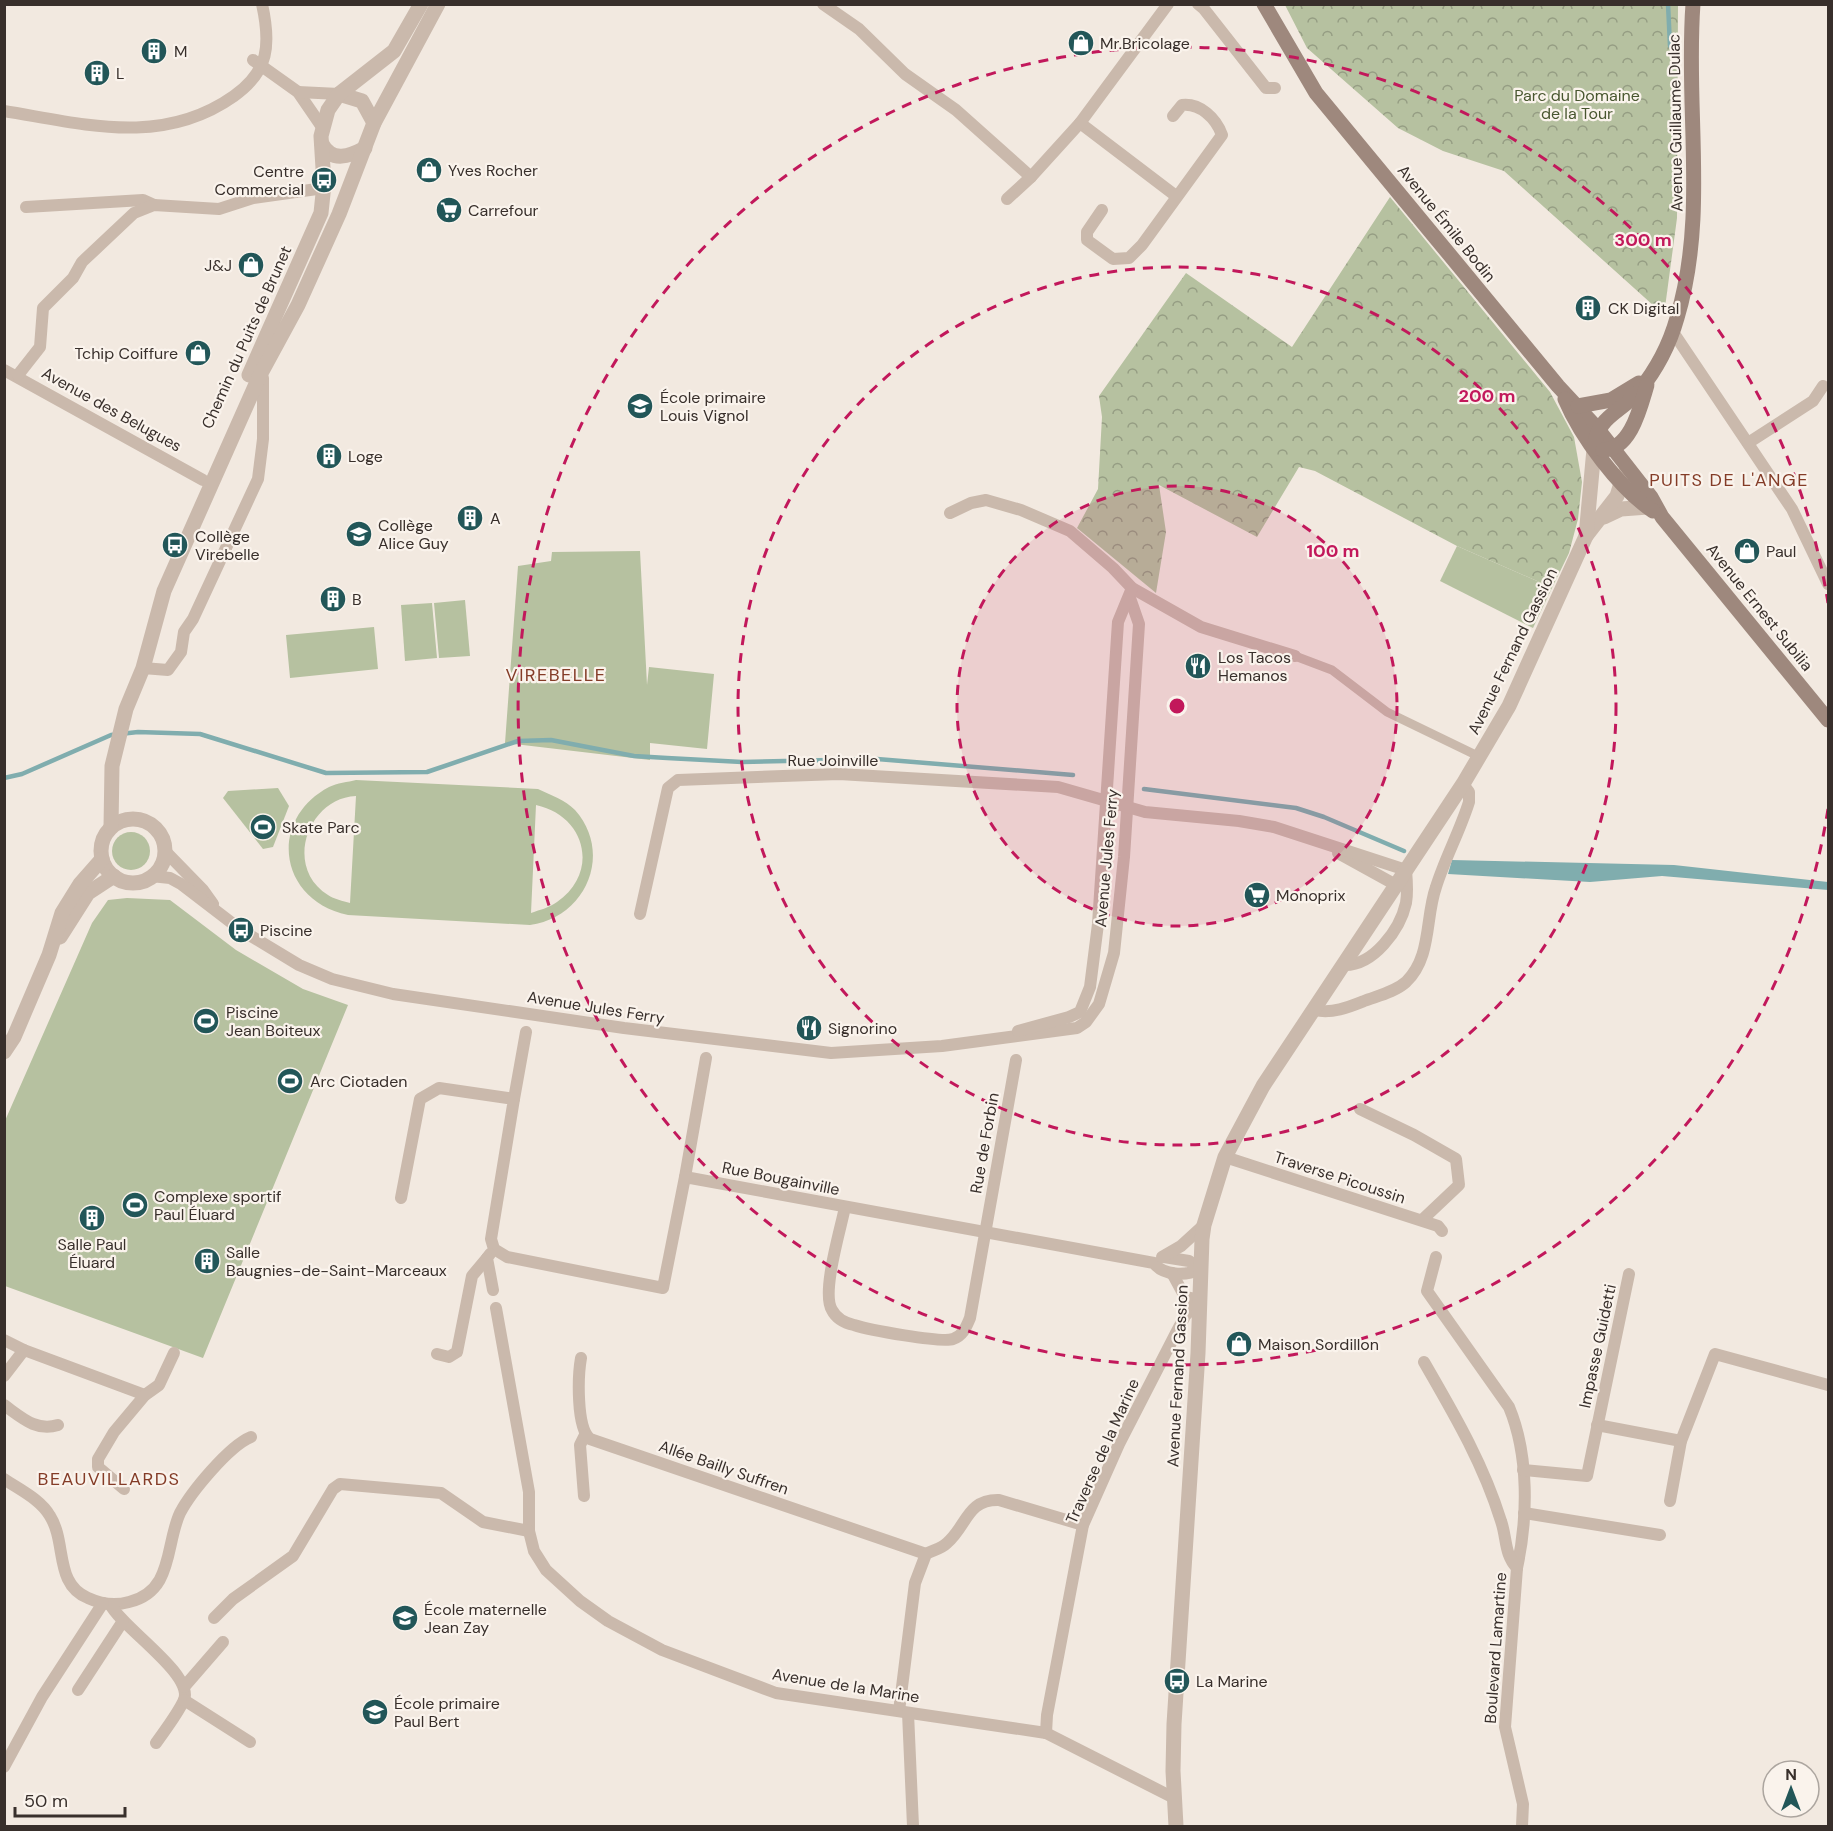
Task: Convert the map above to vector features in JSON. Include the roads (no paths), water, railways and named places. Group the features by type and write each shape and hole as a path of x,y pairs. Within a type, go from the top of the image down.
{"main road":[{"name":"Avenue Émile Bodin","path":"1264,4 1305,78 1562,391 1598,428 1624,463"},
{"name":"Avenue Émile Bodin","path":"1277,4 1294,41 1305,78"},
{"name":"Avenue Guillaume Dulac","path":"1598,428 1627,403 1649,377 1673,332 1685,288 1694,222 1693,4"},
{"name":"Avenue Guillaume Dulac","path":"1624,463 1626,437 1641,406 1649,377"},
{"path":"1578,406 1611,400 1649,377"},
{"name":"Avenue Émile Bodin","path":"1562,391 1569,409 1594,449 1622,482"},
{"path":"1598,428 1594,449 1613,449"},
{"name":"Avenue Guillaume Dulac","path":"1613,449 1626,437"},
{"name":"Avenue Ernest Subilia","path":"1624,463 1651,497 1662,517 1828,720"},
{"name":"Avenue Ernest Subilia","path":"1622,482 1662,517"}],"street":[{"path":"4,111 106,128 170,126 216,109 245,88 267,53 267,26 262,4"},
{"name":"Chemin du Puits de Brunet","path":"111,828 112,766 134,668 153,600 203,480 321,213 324,188 322,128 328,110 339,94 394,51 421,4"},
{"name":"Chemin du Puits de Brunet","path":"125,715 143,668 164,591 260,375 298,305 374,123 438,4"},
{"path":"823,4 859,29 905,74 956,110 1031,177"},
{"path":"1007,199 1031,177 1080,123 1168,4"},
{"path":"1198,4 1266,88 1275,88"},
{"path":"258,64 298,92 322,128"},
{"path":"298,92 339,94 362,101 372,114 374,123"},
{"path":"1102,210 1087,232 1087,240 1113,259 1129,258 1142,245 1222,135 1219,127 1202,108 1192,104 1182,105 1173,116"},
{"path":"1080,123 1176,196"},
{"path":"322,144 329,154 335,156 350,155 365,148"},
{"path":"26,207 143,200 154,205 219,209 253,198 324,188"},
{"path":"18,375 40,347 44,308 73,278 81,262 110,234 134,213 154,205"},
{"path":"1673,332 1792,509 1828,584"},
{"name":"Avenue des Belugues","path":"4,370 18,375 203,480"},
{"path":"143,668 168,670 181,652 184,632 194,619 258,479 263,439 263,378 260,375"},
{"path":"1748,443 1813,401 1823,386"},
{"name":"Avenue Fernand Gassion","path":"1586,536 1593,480 1594,449"},
{"path":"1593,480 1597,470 1606,464 1624,463"},
{"name":"Avenue Fernand Gassion","path":"1176,1827 1174,1724 1200,1300 1199,1269 1204,1225 1225,1157 1263,1086 1480,756 1519,687 1586,536 1619,492 1624,463"},
{"path":"950,513 971,503 987,500 1021,510 1070,531 1113,568 1131,593 1201,627 1332,670 1387,712 1480,756"},
{"name":"Avenue Fernand Gassion","path":"1599,520 1621,509 1648,507"},
{"name":"Avenue Jules Ferry","path":"994,1038 1080,1012 1090,987 1098,924 1118,622 1131,593"},
{"name":"Avenue Jules Ferry","path":"152,876 170,878 215,908 241,930 299,965 332,979 393,994 624,1029 831,1053 891,1051 1036,1035 1077,1028 1094,1014 1108,979 1114,953 1127,807 1138,624 1131,593"},
{"name":"Rue Joinville","path":"640,914 668,788 678,780 872,775 1058,787 1145,812 1239,821 1274,827 1316,841"},
{"path":"1315,1010 1325,1012 1350,1006 1392,991 1405,982 1418,965 1425,946 1432,898 1469,802 1469,792 1462,784"},
{"path":"111,794 131,819"},
{"path":"131,819 140,819 155,828 164,843 165,851 161,865 152,876 136,882 114,876 102,859 102,842 111,828 131,819"},
{"path":"1316,841 1406,870 1407,893 1400,922 1368,959 1354,965 1344,965"},
{"path":"1316,841 1396,885"},
{"name":"Avenue Jules Ferry","path":"165,851 203,890 215,908"},
{"path":"4,1052 14,1037 49,955 62,913 70,898 102,859"},
{"path":"49,955 88,893 114,876"},
{"path":"493,1290 490,1254 492,1229 526,1032"},
{"path":"490,1254 663,1288 706,1058"},
{"name":"Rue de Forbin","path":"845,1207 828,1292 829,1303 839,1319 854,1325 941,1340 959,1336 965,1330 970,1318 1016,1060"},
{"path":"401,1198 420,1099 439,1088 514,1099"},
{"path":"1360,1109 1414,1135 1456,1159 1459,1185 1422,1220"},
{"name":"Traverse Picoussin","path":"1225,1157 1422,1220 1438,1226 1442,1231"},
{"name":"Rue Bougainville","path":"685,1177 985,1233 1159,1260 1190,1261 1199,1269"},
{"path":"1159,1260 1181,1246 1204,1225"},
{"path":"437,1354 448,1357 457,1352 472,1276 490,1254"},
{"path":"1436,1257 1427,1291 1509,1407 1515,1420 1523,1470"},
{"name":"Rue Bougainville","path":"1159,1260 1157,1267 1172,1273 1185,1297 1200,1300"},
{"path":"1172,1273 1190,1275 1199,1269"},
{"name":"Impasse Guidetti","path":"1523,1470 1587,1476 1629,1274"},
{"name":"Traverse de la Marine","path":"1046,1733 1047,1715 1083,1525 1119,1444 1176,1333 1185,1316 1200,1300"},
{"name":"Avenue de la Marine","path":"496,1308 529,1492 529,1531 539,1561 555,1578 608,1621 662,1650 776,1693 1046,1733 1174,1798"},
{"path":"4,1340 24,1350 145,1395"},
{"path":"4,1376 24,1350"},
{"path":"124,1489 97,1463 114,1432 145,1395 165,1377 174,1353"},
{"path":"1670,1501 1681,1441 1715,1354 1813,1383 1828,1385"},
{"path":"582,1358 579,1388 585,1435 580,1445 584,1496"},
{"path":"1424,1362 1481,1464 1502,1523 1508,1558 1517,1568"},
{"path":"4,1405 32,1424 50,1428 58,1425"},
{"path":"1597,1425 1681,1441"},
{"name":"Allée Bailly Suffren","path":"585,1435 926,1554"},
{"path":"4,1479 40,1503 49,1514 56,1527 65,1576 71,1587 82,1596 106,1604 134,1601 156,1584 165,1571 175,1526 188,1501 235,1446 250,1437"},
{"name":"Boulevard Lamartine","path":"1522,1827 1523,1804 1505,1727 1517,1568 1524,1513 1523,1470"},
{"path":"214,1618 233,1599 293,1556 333,1489 340,1484 441,1493 483,1522 529,1531"},
{"path":"914,1827 903,1712 915,1583 926,1554 944,1546 978,1503 988,1500 999,1500 1083,1525"},
{"path":"1524,1513 1660,1535"},
{"path":"106,1604 174,1671 184,1687 184,1700 156,1743"},
{"path":"4,1767 42,1697 106,1604"},
{"path":"78,1689 123,1622"},
{"path":"184,1687 223,1642"},
{"path":"184,1700 250,1742"}],"water":[{"path":"1452,860 1674,865 1828,882 1828,890 1662,876 1590,882 1448,874"}],"waterway":[{"path":"1668,4 1670,46"},
{"path":"4,778 22,774 111,735 138,732 200,734 326,773 427,772 518,741 551,740 634,756 742,762 877,759 1073,775"},
{"path":"1144,789 1296,808 1324,817 1404,851"}],"place":[{"name":"Mr.Bricolage","path":"1081,43"},
{"name":"M","path":"154,51"},
{"name":"L","path":"97,73"},
{"name":"Yves Rocher","path":"429,170"},
{"name":"Centre Commercial","path":"324,180"},
{"name":"Carrefour","path":"449,210"},
{"name":"J&J","path":"251,265"},
{"name":"CK Digital","path":"1588,308"},
{"name":"Tchip Coiffure","path":"198,353"},
{"name":"École primaire Louis Vignol","path":"640,406"},
{"name":"Loge","path":"329,456"},
{"name":"A","path":"470,518"},
{"name":"Collège Alice Guy","path":"359,534"},
{"name":"Collège Virebelle","path":"175,545"},
{"name":"Paul","path":"1747,551"},
{"name":"B","path":"333,599"},
{"name":"Los Tacos Hemanos","path":"1198,666"},
{"name":"Skate Parc","path":"263,827"},
{"name":"Monoprix","path":"1257,895"},
{"name":"Piscine","path":"241,930"},
{"name":"Piscine Jean Boiteux","path":"206,1021"},
{"name":"Signorino","path":"809,1028"},
{"name":"Arc Ciotaden","path":"290,1081"},
{"name":"Complexe sportif Paul Éluard","path":"135,1205"},
{"name":"Salle Paul Éluard","path":"92,1218"},
{"name":"Salle Baugnies-de-Saint-Marceaux","path":"207,1261"},
{"name":"Maison Sordillon","path":"1239,1344"},
{"name":"École maternelle Jean Zay","path":"405,1618"},
{"name":"La Marine","path":"1177,1681"},
{"name":"École primaire Paul Bert","path":"375,1712"}],"district":[{"name":"PUITS DE L'ANGE","path":"1729,480"},
{"name":"VIREBELLE","path":"556,675"},
{"name":"BEAUVILLARDS","path":"109,1479"}],"park label":[{"name":"Parc du Domaine de la Tour","path":"1577,104"}]}
